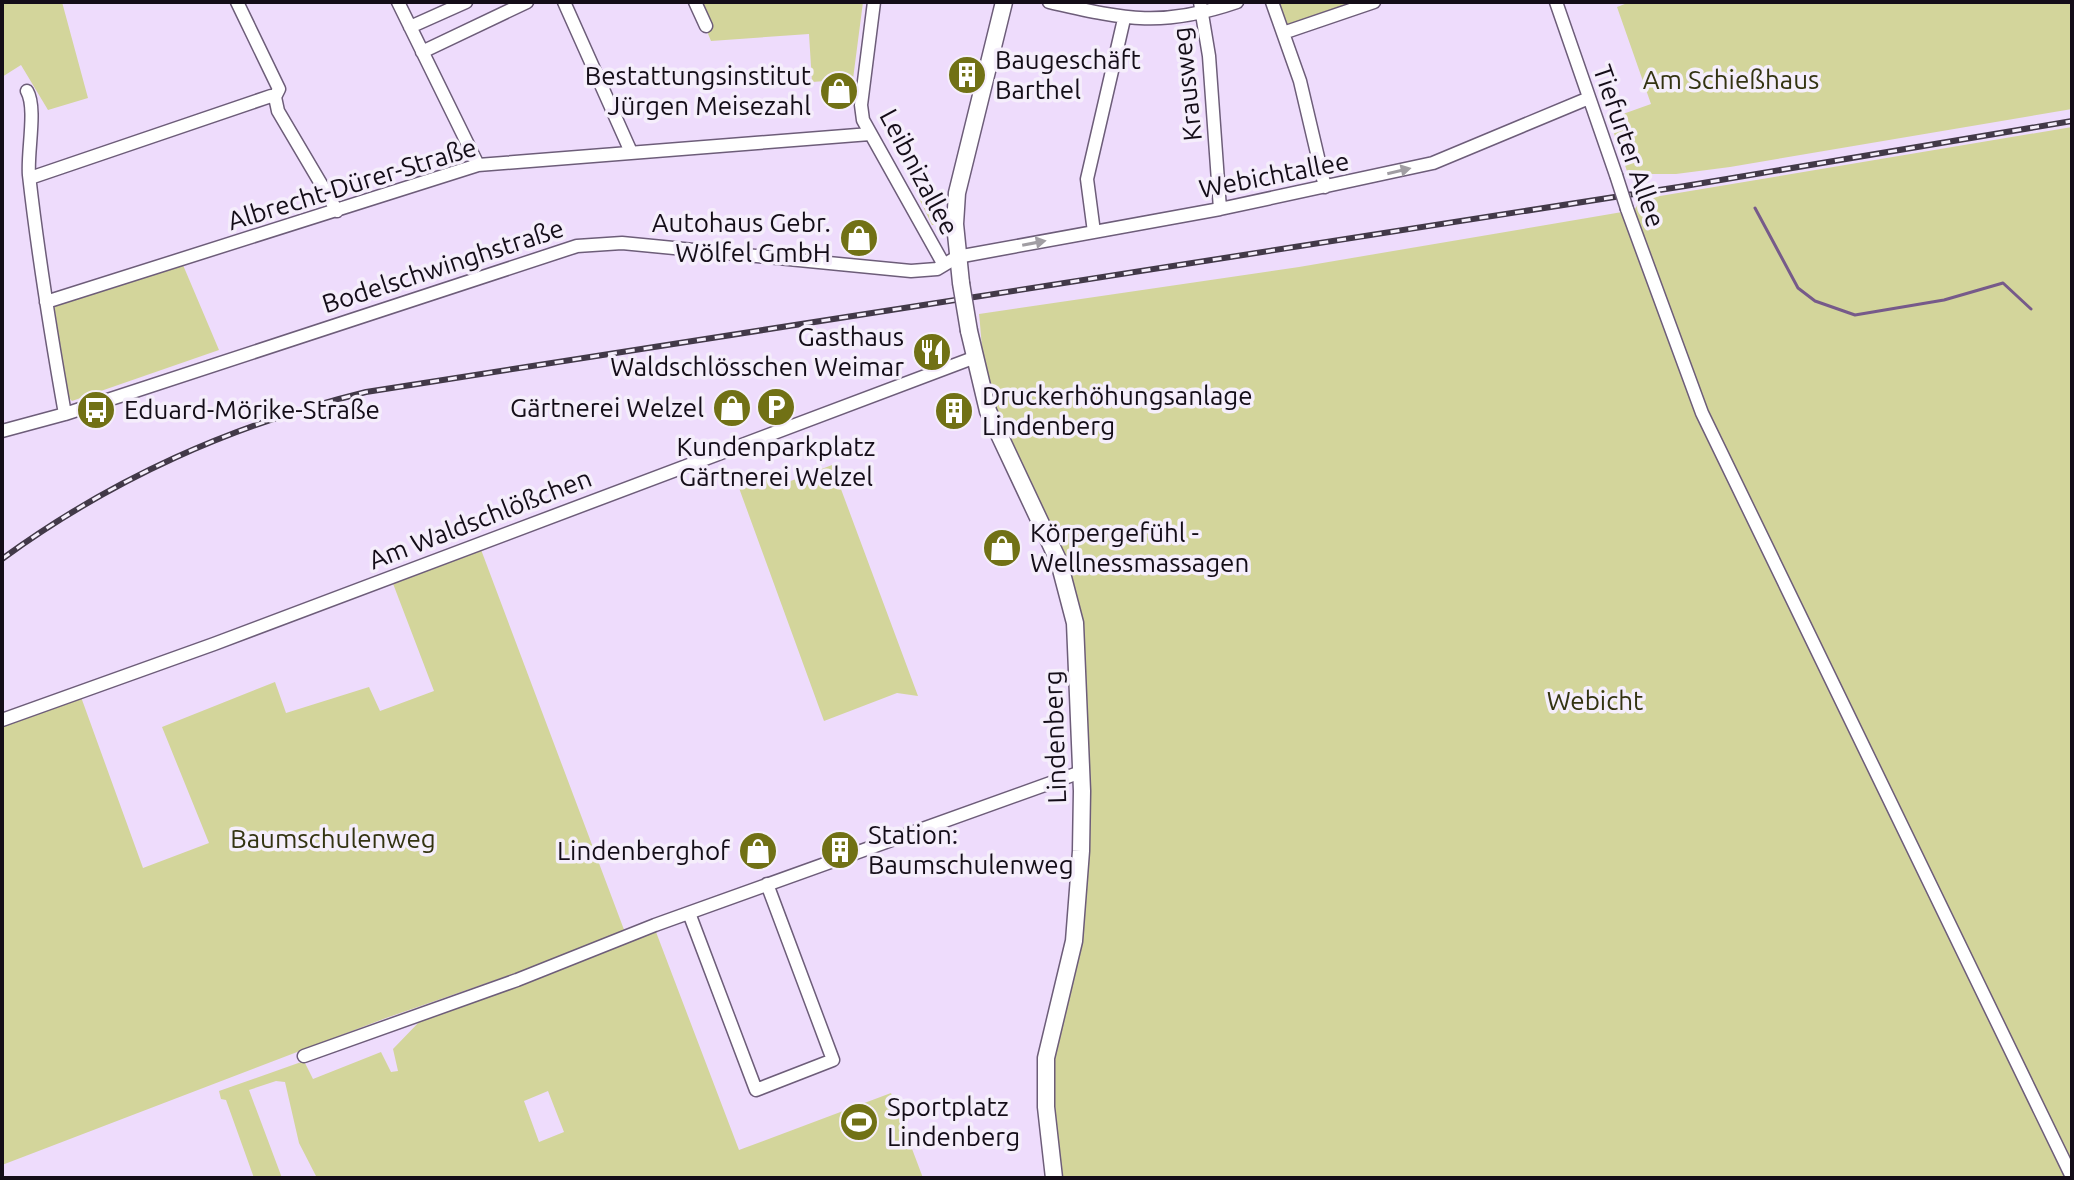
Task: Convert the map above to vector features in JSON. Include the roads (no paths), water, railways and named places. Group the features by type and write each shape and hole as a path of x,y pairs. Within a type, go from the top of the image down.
{"main road":[{"name":"Lindenberg","path":"1004,2 957,193 950,261 961,283 973,358 988,411 1059,562 1071,596 1081,772 1074,941 1046,1058 1045,1096 1054,1178"}],"street":[{"path":"237,2 279,89 275,97 278,111 337,211"},
{"path":"398,2 478,165"},
{"path":"410,27 466,2"},
{"path":"422,52 527,2"},
{"path":"564,2 631,152"},
{"path":"695,2 706,26"},
{"name":"Leibnizallee","path":"874,2 861,105 870,134 950,261"},
{"path":"1049,2 1124,19 1157,20 1237,2"},
{"path":"1272,2 1300,81 1325,187"},
{"path":"1283,33 1372,2"},
{"name":"Tiefurter Allee","path":"1556,2 1702,413 2072,1177"},
{"name":"Krausweg","path":"1201,8 1209,56 1220,209"},
{"path":"1094,232 1087,179 1124,19"},
{"path":"27,91 33,104 28,136 30,178 65,414"},
{"path":"30,178 275,97"},
{"name":"Webichtallee","path":"950,261 1220,209 1433,163 1589,98"},
{"name":"Albrecht-Dürer-Straße","path":"46,302 478,165 870,134"},
{"name":"Bodelschwinghstraße","path":"2,431 65,414 577,246 622,243 911,271 950,261"},
{"name":"Am Waldschlößchen","path":"2,720 214,644 973,358"},
{"path":"304,1056 767,884 1081,772"},
{"path":"689,913 756,1090 833,1060 767,884"}],"waterway":[{"path":"1755,208 1798,288 1815,301 1855,315 1944,300 2003,283 2031,309"}],"railway":[{"path":"2,559 87,503 175,458 268,421 366,392 1685,186 2072,121"}],"place":[{"name":"Baugeschäft Barthel","path":"967,75"},
{"name":"Bestattungsinstitut Jürgen Meisezahl","path":"839,91"},
{"name":"Autohaus Gebr. Wölfel GmbH","path":"859,238"},
{"name":"Gasthaus Waldschlösschen Weimar","path":"932,352"},
{"name":"Kundenparkplatz Gärtnerei Welzel","path":"776,407"},
{"name":"Gärtnerei Welzel","path":"732,408"},
{"name":"Eduard-Mörike-Straße","path":"96,410"},
{"name":"Druckerhöhungsanlage Lindenberg","path":"954,411"},
{"name":"Körpergefühl - Wellnessmassagen","path":"1002,548"},
{"name":"Station: Baumschulenweg","path":"840,850"},
{"name":"Lindenberghof","path":"758,851"},
{"name":"Sportplatz Lindenberg","path":"859,1122"}],"park label":[{"name":"Am Schießhaus","path":"1731,80"},
{"name":"Webicht","path":"1595,701"},
{"name":"Baumschulenweg","path":"333,839"}]}
